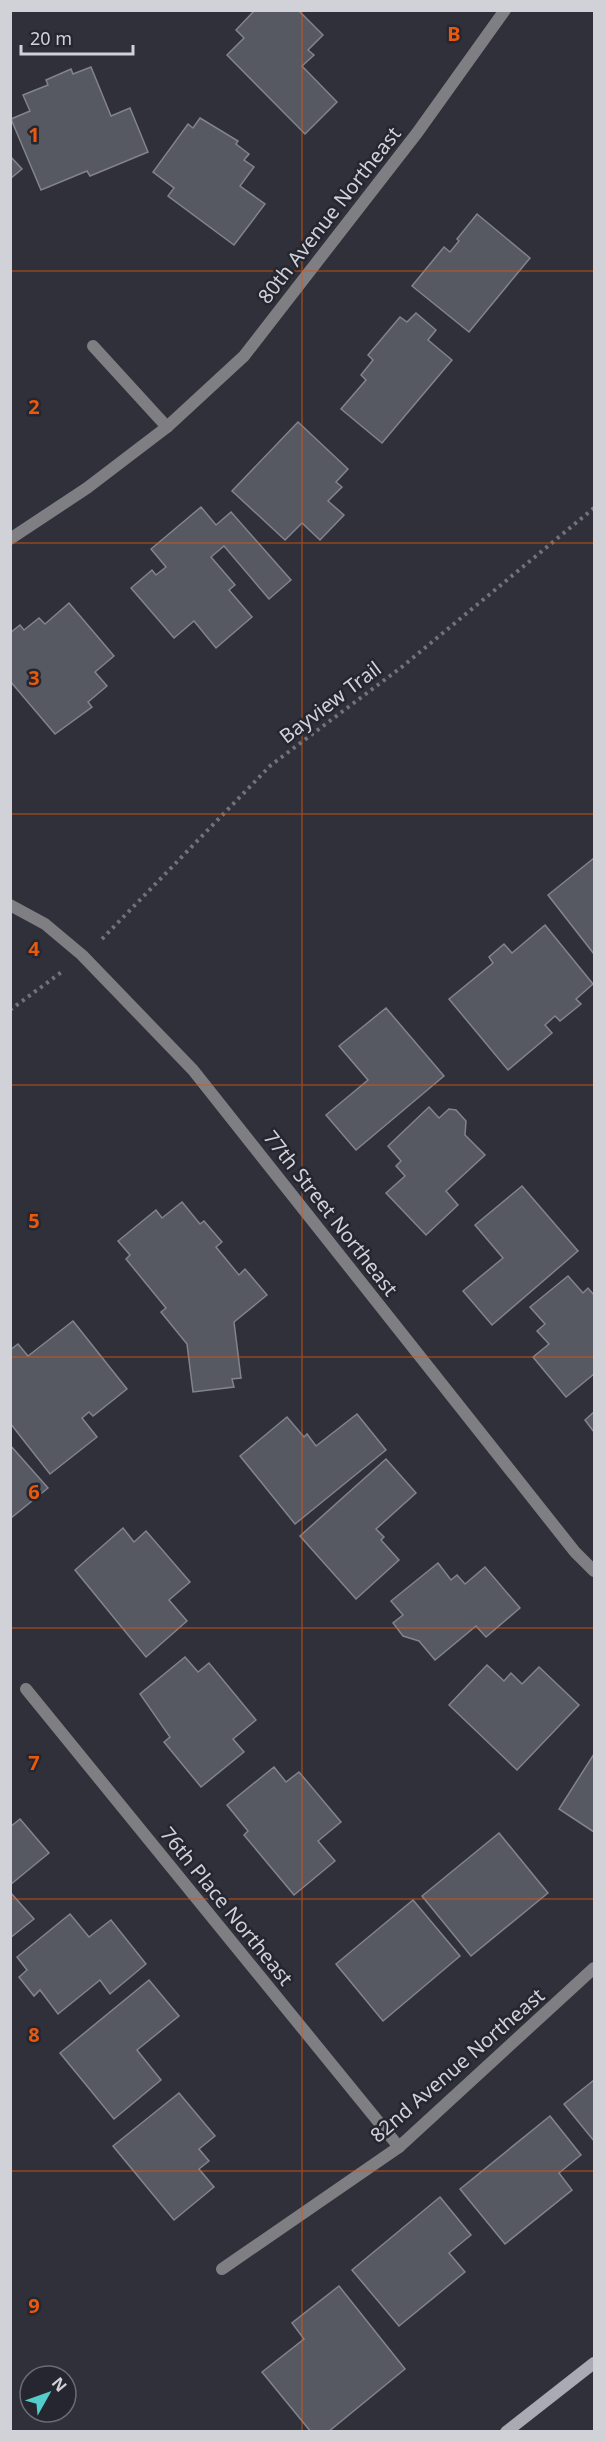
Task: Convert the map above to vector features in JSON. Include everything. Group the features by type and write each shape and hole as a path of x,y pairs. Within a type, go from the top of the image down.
{"street":[{"name":"80th Avenue Northeast","path":"10,539 87,488 167,428 244,357 417,133 505,10"},
{"path":"93,346 167,428"},
{"name":"77th Street Northeast","path":"10,905 45,924 82,956 193,1070 575,1552 594,1572"},
{"name":"76th Place Northeast","path":"26,1689 399,2147"},
{"name":"82nd Avenue Northeast","path":"222,2269 399,2147 594,1968"},
{"path":"506,2432 594,2363"}],"path":[{"name":"Bayview Trail","path":"102,939 271,765 403,666 594,508"},
{"path":"10,1010 51,980"}],"building":[{"path":"255,10 298,10 323,35 308,50 314,55 302,66 337,102 305,134 227,55 244,38 236,30"},
{"path":"91,67 111,116 130,108 148,152 90,176 87,171 41,190 11,119 30,111 23,95 48,85 46,80 71,69 73,74"},
{"path":"200,118 238,141 236,144 249,154 244,160 254,167 240,186 265,204 234,245 168,196 174,188 153,172 188,124 193,128"},
{"path":"10,156 22,169 10,179"},
{"path":"477,214 530,258 469,332 412,286 444,247 450,252 459,241 457,239"},
{"path":"416,313 436,330 428,340 452,360 382,443 341,409 366,380 361,375 373,360 368,355 400,317 407,322"},
{"path":"298,422 348,469 336,482 342,487 328,501 344,515 320,540 302,523 285,540 232,491"},
{"path":"201,507 216,525 231,512 291,580 269,599 224,546 211,557 235,585 229,590 252,617 216,648 194,621 174,638 131,588 152,570 156,575 166,567 151,549"},
{"path":"69,603 114,656 95,672 107,686 88,702 92,707 55,734 10,681 10,633 20,625 24,630 39,618 45,624"},
{"path":"594,858 594,954 548,895"},
{"path":"545,925 593,984 576,999 581,1004 560,1021 555,1016 545,1025 552,1033 508,1070 449,999 493,963 489,957 504,944 512,953"},
{"path":"386,1008 444,1076 356,1150 326,1115 368,1080 339,1046"},
{"path":"429,1107 439,1118 449,1109 456,1110 466,1121 465,1135 485,1155 446,1191 458,1205 426,1235 386,1193 405,1176 396,1166 401,1161 388,1146"},
{"path":"522,1186 578,1251 492,1325 463,1291 503,1258 475,1225"},
{"path":"182,1202 200,1224 204,1221 222,1242 216,1247 239,1275 245,1269 267,1295 234,1322 241,1378 232,1379 234,1387 193,1392 187,1344 161,1312 166,1308 126,1259 130,1255 118,1241 156,1210 162,1218"},
{"path":"568,1276 583,1293 588,1288 594,1295 594,1374 566,1397 533,1357 549,1344 537,1331 545,1324 530,1307"},
{"path":"73,1321 127,1389 93,1416 89,1412 82,1418 97,1437 50,1474 10,1423 10,1350 18,1344 28,1356"},
{"path":"594,1412 594,1432 585,1420"},
{"path":"357,1414 386,1450 295,1524 240,1456 287,1417 304,1437 307,1434 316,1446"},
{"path":"10,1445 48,1488 11,1518 10,1517"},
{"path":"386,1459 416,1493 376,1529 384,1537 381,1540 399,1560 356,1599 300,1536"},
{"path":"123,1528 134,1542 146,1531 190,1582 169,1600 187,1621 146,1657 75,1570"},
{"path":"438,1563 451,1580 457,1575 465,1584 485,1567 520,1608 486,1637 476,1626 435,1660 419,1641 403,1636 393,1623 403,1615 391,1601"},
{"path":"185,1657 198,1672 209,1663 256,1720 233,1739 244,1752 201,1787 164,1742 170,1737 140,1694"},
{"path":"487,1665 504,1681 511,1673 522,1684 539,1667 579,1705 517,1770 449,1705"},
{"path":"594,1754 594,1832 559,1809"},
{"path":"274,1767 286,1782 299,1772 341,1822 318,1841 335,1861 294,1895 244,1835 248,1831 227,1805"},
{"path":"20,1819 49,1853 10,1885 10,1827"},
{"path":"499,1833 548,1893 471,1956 422,1896"},
{"path":"10,1892 34,1919 10,1938"},
{"path":"413,1900 460,1956 383,2021 336,1964"},
{"path":"70,1914 89,1937 111,1920 146,1964 110,1994 100,1980 58,2014 40,1990 34,1996 19,1977 27,1970 17,1957"},
{"path":"149,1980 179,2016 137,2050 161,2080 114,2119 60,2053"},
{"path":"594,2080 594,2141 564,2104"},
{"path":"179,2093 215,2136 199,2149 209,2161 199,2169 214,2187 174,2220 113,2146"},
{"path":"550,2116 581,2155 559,2173 572,2190 505,2244 460,2189"},
{"path":"440,2197 471,2235 449,2253 465,2272 399,2326 352,2270"},
{"path":"339,2286 405,2369 328,2432 311,2432 262,2372 304,2339 292,2323"}]}
